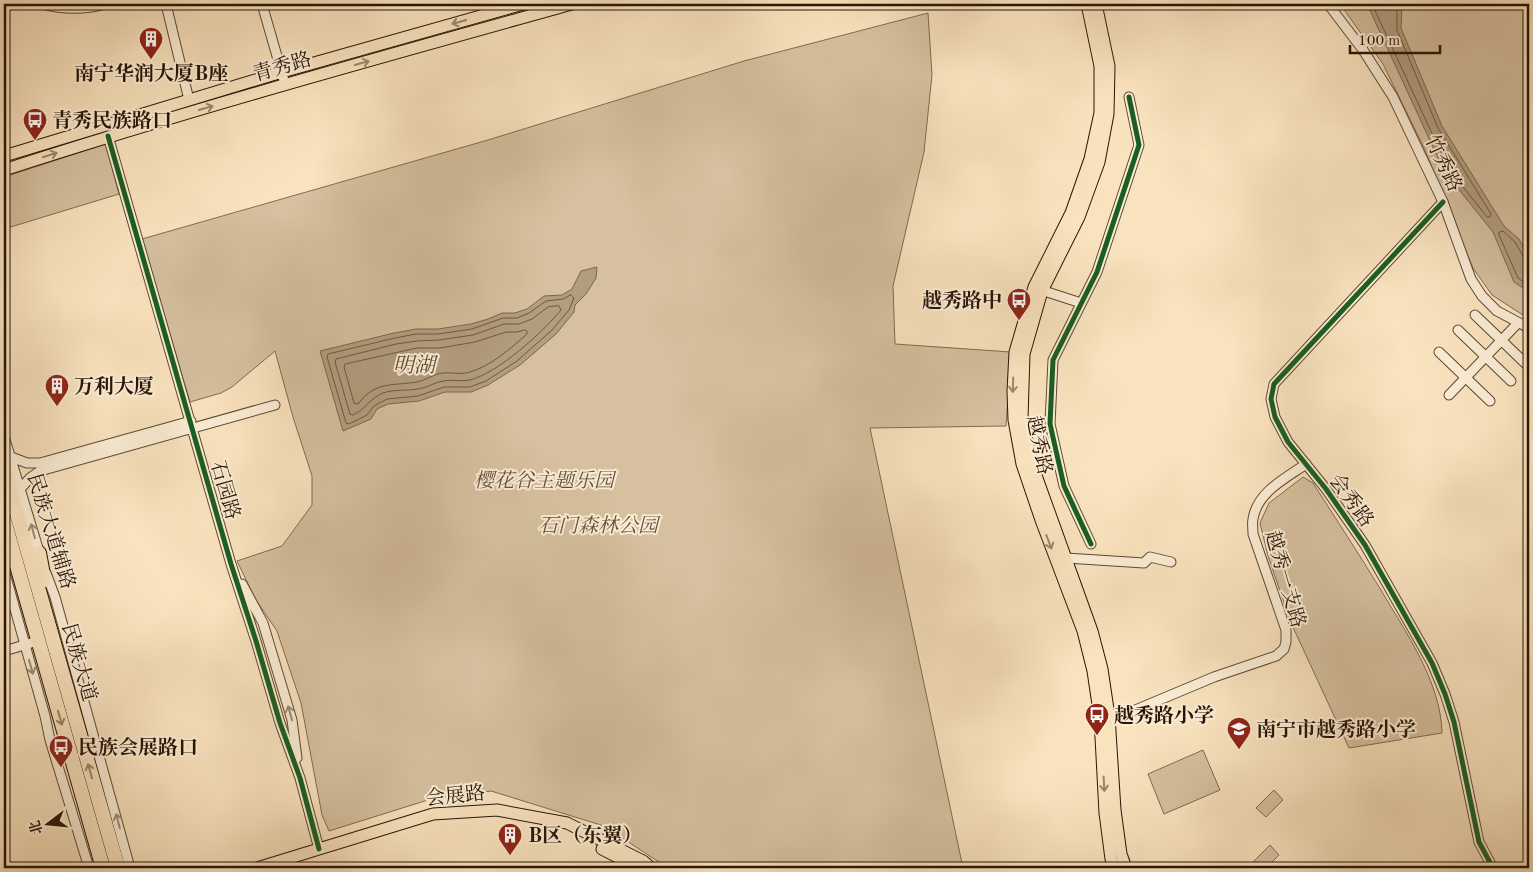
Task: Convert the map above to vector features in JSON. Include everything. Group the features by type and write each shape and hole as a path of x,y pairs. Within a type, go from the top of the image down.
{"highway":[{"name":"民族大道","path":"7,462 64,678 118,868"},
{"name":"民族大道","path":"4,520 32,620 32,643 102,868"},
{"path":"4,545 32,620"},
{"path":"39,553 64,678"}],"main road":[{"name":"青秀路","path":"4,156 282,72 509,6 525,4"},
{"name":"青秀路","path":"4,170 108,136 285,84 572,4"},
{"name":"越秀路","path":"1087,4 1100,66 1100,113 1090,159 1071,213 1038,289 1015,352 1014,420 1022,464 1083,631 1104,717 1121,854 1126,868"},
{"name":"越秀路","path":"1096,4 1109,66 1108,114 1099,162 1079,217 1038,289 1024,354 1022,420 1033,467 1092,630 1102,669 1105,813 1111,859 1114,868"},
{"name":"会展路","path":"257,868 433,814 497,810 567,823 643,860 651,868"},
{"name":"会展路","path":"283,868 436,821 497,817 566,830 639,868"}],"street":[{"path":"42,4 61,9 91,8 106,4"},
{"path":"166,4 189,100"},
{"path":"262,4 285,84"},
{"path":"509,6 521,18 525,4"},
{"name":"竹秀路","path":"1328,4 1363,50 1393,97 1443,202 1471,279 1482,296 1497,311 1529,328"},
{"path":"1091,544 1064,486 1050,424 1053,360 1097,272 1139,145 1129,97"},
{"name":"石园路","path":"108,136 231,564 280,723 300,778 320,849"},
{"name":"会秀路","path":"1443,202 1274,384 1271,399 1275,417 1288,442 1326,489 1365,546 1432,663 1454,722 1479,842 1494,868"},
{"path":"1038,289 1081,303"},
{"path":"1475,315 1526,364"},
{"path":"1449,395 1518,323"},
{"path":"1458,330 1511,382"},
{"path":"1439,352 1490,402"},
{"path":"7,462 40,464 275,405"},
{"path":"21,488 40,471 192,425"},
{"name":"民族大道辅路","path":"4,436 7,462 21,488 39,553 57,606 130,868"},
{"name":"越秀一支路","path":"1104,717 1133,711 1214,677 1262,662 1276,656 1284,649 1286,630 1254,534 1252,520 1257,506 1265,494 1306,464"},
{"path":"1066,558 1144,563 1150,557 1171,562"},
{"path":"4,570 32,643 60,775 88,868"},
{"path":"4,651 32,643"}],"green space":[{"path":"1340,4 1529,4 1529,319 1492,295 1473,268 1424,148 1383,64"},
{"name":"石门森林公园","path":"928,13 932,75 924,152 893,286 895,344 1011,352 1006,426 870,428 963,868 668,868 604,826 491,791 431,799 329,831 322,815 301,703 277,631 256,600 237,561 282,546 312,505 312,476 275,351 232,387 221,393 190,402 142,239 488,140 744,61"},
{"path":"106,144 119,194 4,229 4,177"},
{"path":"1303,477 1313,483 1411,641 1436,695 1442,733 1349,748 1291,623 1268,556 1260,523 1269,503"},
{"path":"1203,750 1220,790 1164,814 1148,774"},
{"path":"1274,790 1283,800 1266,817 1256,808"},
{"path":"1270,845 1279,855 1266,868 1257,868 1252,863"}],"water":[{"path":"1367,4 1402,4 1401,28 1442,126 1504,226 1519,239 1529,257 1529,292 1514,282 1493,232 1444,171"},
{"name":"明湖","path":"597,267 596,278 586,294 575,305 574,312 556,334 520,365 488,385 471,392 445,392 419,401 388,404 377,409 371,419 343,431 320,351 394,333 471,324 502,313 515,313 527,309 544,296 562,295 572,289 581,271"}],"cycle path":[{"path":"1091,544 1064,486 1050,424 1053,360 1097,272 1139,145 1129,97"},
{"path":"108,136 231,564 280,723 300,778 319,849"},
{"path":"1443,202 1274,384 1271,399 1275,417 1288,442 1326,489 1365,545 1432,663 1454,722 1479,842 1493,868"}],"place":[{"name":"南宁华润大厦B座","path":"151,60"},
{"name":"青秀民族路口","path":"35,141"},
{"name":"越秀路中","path":"1019,321"},
{"name":"万利大厦","path":"57,407"},
{"name":"越秀路小学","path":"1097,736"},
{"name":"南宁市越秀路小学","path":"1239,750"},
{"name":"民族会展路口","path":"61,768"},
{"name":"B区（东翼）","path":"510,856"}],"park label":[{"name":"樱花谷主题乐园","path":"544,480"}]}
